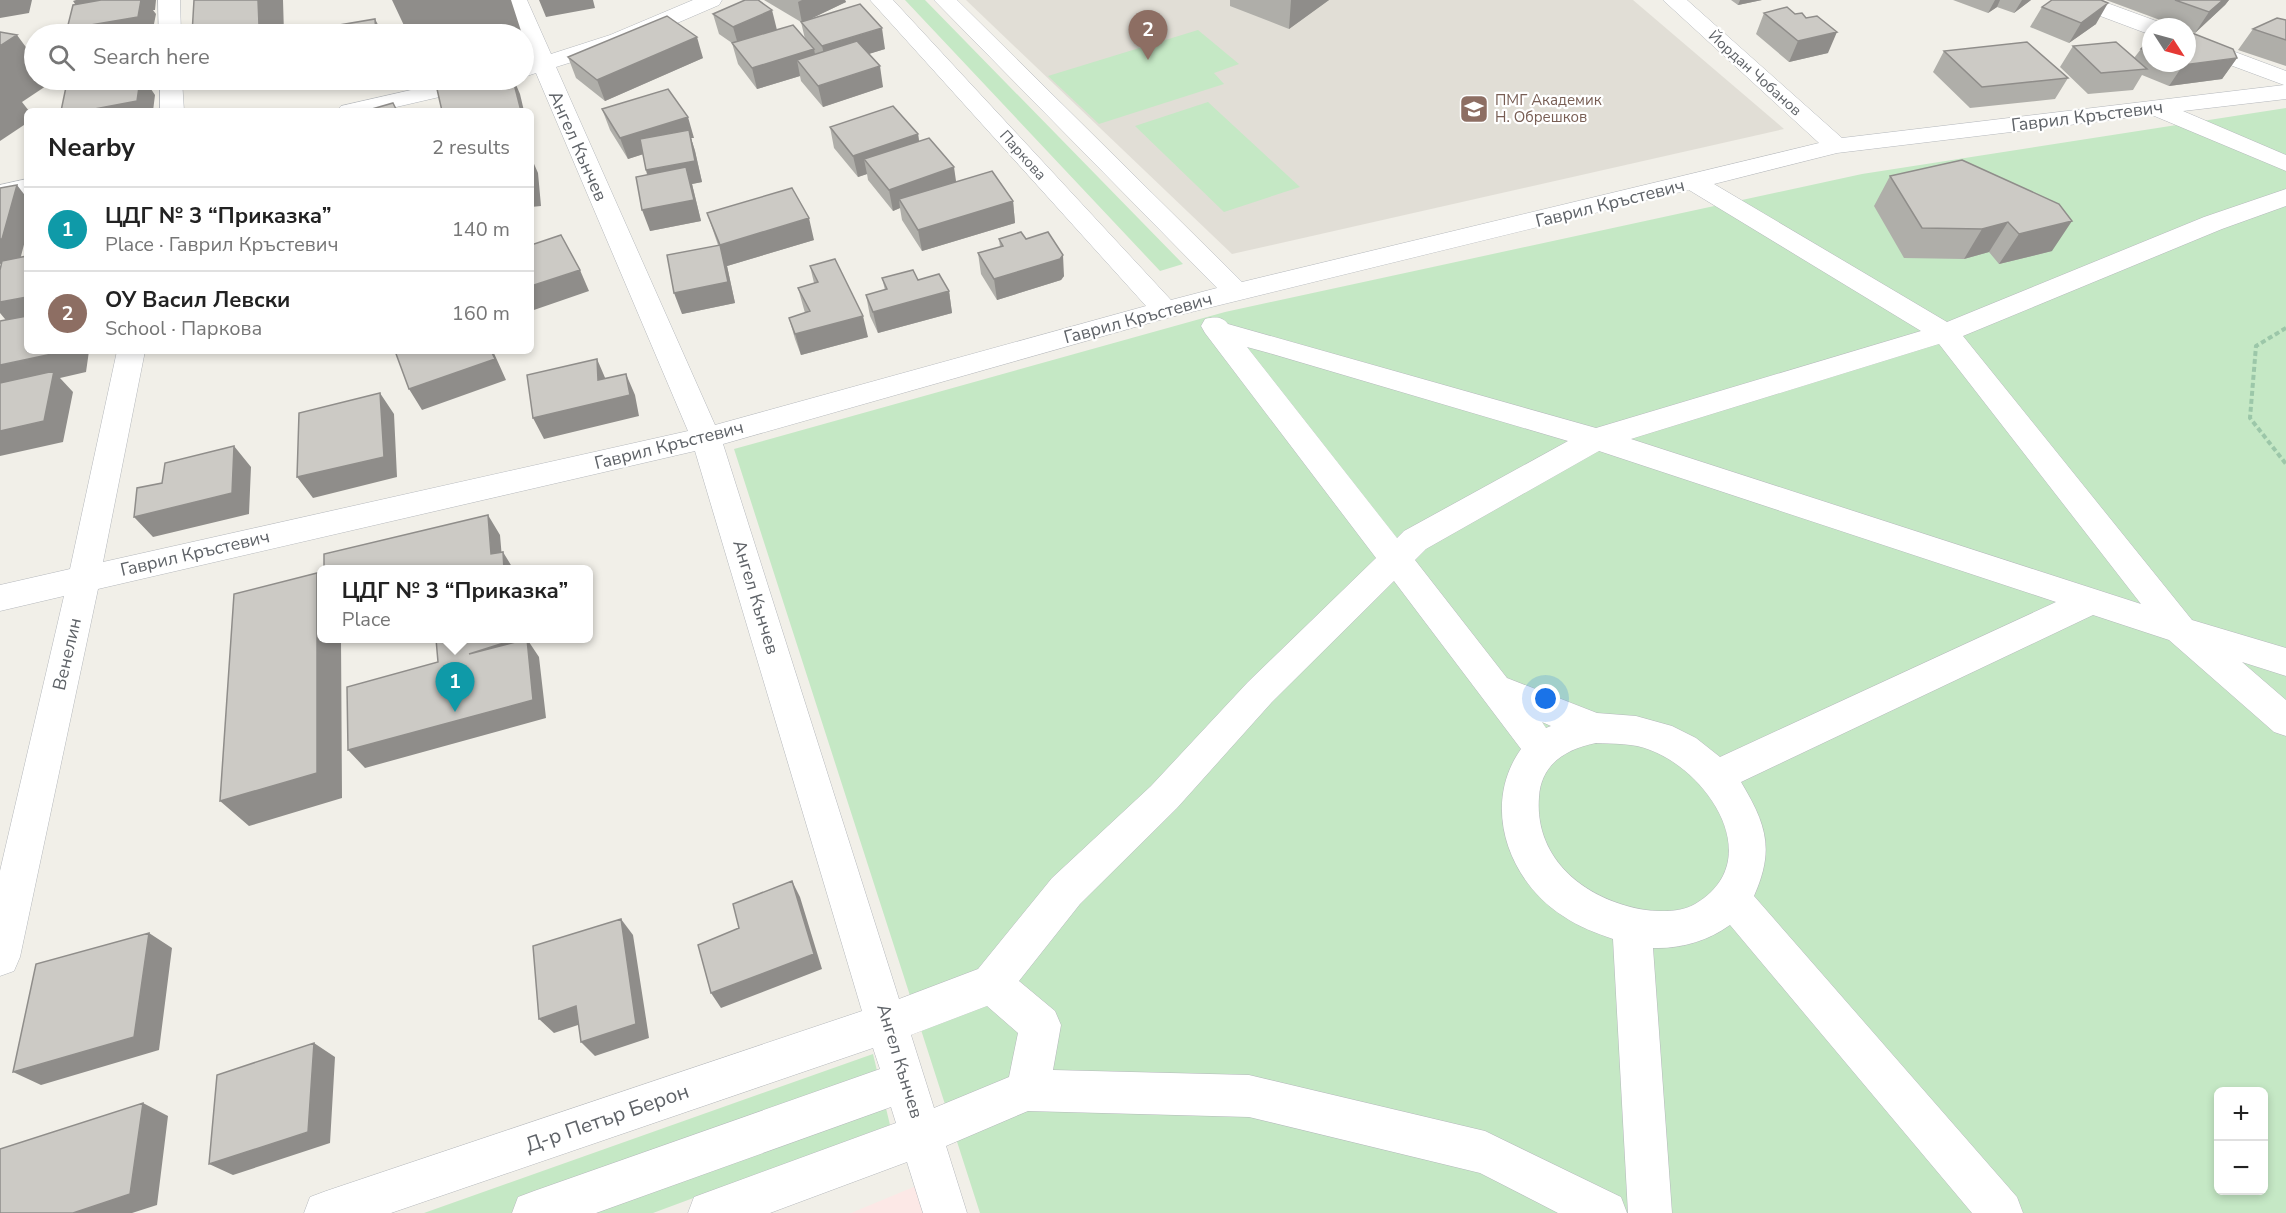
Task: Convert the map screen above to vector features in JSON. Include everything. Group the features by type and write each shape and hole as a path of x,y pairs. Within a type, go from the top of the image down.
{"street":[{"path":"169,0 170,24"},
{"name":"Ангел Кънчев","path":"516,0 522,24"},
{"path":"534,68 618,40 711,0"},
{"name":"Паркова","path":"881,0 1164,310"},
{"path":"945,0 1236,292"},
{"name":"Йордан Чобанов","path":"1674,0 1837,146"},
{"path":"2079,0 2142,24"},
{"path":"2196,44 2286,79"},
{"name":"Ангел Кънчев","path":"534,70 706,438 945,1213"},
{"path":"171,90 172,108"},
{"path":"362,108 440,90"},
{"name":"Гаврил Кръстевич","path":"0,598 706,438 1164,310 1694,183 1837,146 2286,93"},
{"path":"2155,108 2286,164"},
{"path":"1694,183 1946,333 2181,630 2286,721"},
{"path":"0,193 24,187"},
{"path":"1028,1090 1040,1025 992,984 1066,891 1164,797 1260,692 1394,558 1415,540 1596,439 1946,333 2213,224 2286,197"},
{"path":"1197,303 1542,749"},
{"path":"1219,331 1272,344 1596,439 2091,601 2286,662"},
{"name":"Венелин","path":"0,957 84,579 130,354"},
{"path":"1716,776 2091,601"},
{"path":"1494,688 1596,728"},
{"path":"1596,728 1628,729 1660,738 1690,754 1716,776 1737,806 1748,839 1746,871 1732,899 1707,920 1672,931 1632,928 1594,916 1561,894 1536,865 1521,833 1518,801 1525,772 1542,749 1566,735 1596,728"},
{"path":"1732,899 2001,1213"},
{"path":"1632,928 1650,1213"},
{"name":"Д-р Петър Берон","path":"326,1213 888,1023 992,984"},
{"path":"534,1213 906,1081"},
{"path":"710,1213 922,1135 1028,1090 1249,1096 1485,1153 1605,1213"}],"path":[{"path":"2286,328 2256,346 2250,418 2286,464"}],"shaded area":[{"name":"ПМГ Академик Н. Обрешков","path":"966,0 1633,0 1784,129 1232,254"},
{"path":"916,1186 924,1213 851,1213"}],"green space":[{"path":"905,0 925,0 1183,264 1160,271"},
{"path":"1198,30 1239,64 1214,73 1224,84 1099,124 1048,76"},
{"path":"1208,102 1300,187 1224,212 1135,126"},
{"path":"2286,108 2286,1213 980,1213 734,449 1225,312 1862,174"},
{"path":"873,1054 890,1125 653,1213 424,1213"}],"building":[{"path":"101,0 141,0 138,17 97,24 68,24 73,5"},
{"path":"194,0 258,0 259,24 193,24"},
{"path":"745,0 758,0 772,10 733,27 713,14"},
{"path":"2052,0 2101,0 2108,3 2081,23 2042,7"},
{"path":"2175,0 2223,0 2209,12"},
{"path":"860,4 882,28 822,46 801,22"},
{"path":"1787,7 1795,14 1802,13 1806,18 1817,16 1837,32 1798,41 1764,13"},
{"path":"667,16 697,37 597,80 568,57"},
{"path":"2277,18 2286,20 2286,40 2253,29"},
{"path":"375,19 375,24 346,24"},
{"path":"793,25 814,49 752,68 732,43"},
{"path":"0,32 17,35 0,46"},
{"path":"2196,35 2233,49 2237,58 2196,63"},
{"path":"857,41 880,66 818,86 797,60"},
{"path":"2027,42 2068,78 1982,87 1944,51"},
{"path":"2116,42 2142,65 2142,69 2101,73 2073,46"},
{"path":"668,89 688,117 620,138 602,109"},
{"path":"65,90 139,90 137,101 100,108 62,108"},
{"path":"437,90 516,90 520,108 441,108"},
{"path":"393,103 396,108 376,108"},
{"path":"893,106 918,134 853,156 830,127"},
{"path":"689,130 695,161 646,170 640,139"},
{"path":"929,138 954,167 889,190 864,159"},
{"path":"1962,160 2059,204 2072,221 2019,234 2008,222 1982,229 1922,228 1890,176"},
{"path":"686,167 694,200 642,210 636,177"},
{"path":"992,171 1013,201 918,230 899,199"},
{"path":"17,185 2,239 0,239 0,188"},
{"path":"792,188 809,218 720,245 707,213"},
{"path":"1021,232 1026,239 1048,232 1063,255 1060,259 994,279 978,253 1003,246 999,239"},
{"path":"561,235 580,270 534,285 534,244"},
{"path":"720,245 728,282 674,293 667,255"},
{"path":"24,257 24,298 0,302 2,261"},
{"path":"835,259 863,316 795,334 789,318 810,311 798,288 818,282 810,266"},
{"path":"913,270 918,280 939,274 949,291 873,312 866,295 887,289 882,278"},
{"path":"24,317 24,354 52,354 0,365 0,321"},
{"path":"396,354 492,354 495,359 409,389"},
{"path":"597,359 598,380 626,374 630,395 533,418 527,375"},
{"path":"54,371 44,421 0,431 0,383"},
{"path":"380,393 384,457 297,477 299,413"},
{"path":"234,446 232,493 134,517 137,488 162,483 165,463"},
{"path":"488,515 491,554 503,552 504,565 324,565 324,554"},
{"path":"317,573 317,773 220,801 234,594"},
{"path":"436,643 504,643 469,654 512,643 527,643 533,700 348,750 347,687 438,662"},
{"path":"792,881 814,954 711,993 698,945 739,928 733,904"},
{"path":"621,919 636,1024 581,1042 576,1006 539,1019 533,946"},
{"path":"149,933 134,1037 13,1072 36,964"},
{"path":"314,1043 308,1132 209,1164 217,1075"},
{"path":"143,1103 130,1194 73,1213 0,1213 0,1149"}],"place":[{"name":"ОУ Васил Левски","path":"1148,60"},
{"name":"ПМГ Академик Н. Обрешков","path":"1474,109"},
{"name":"ЦДГ № 3 “Приказка”","path":"455,712"}]}
